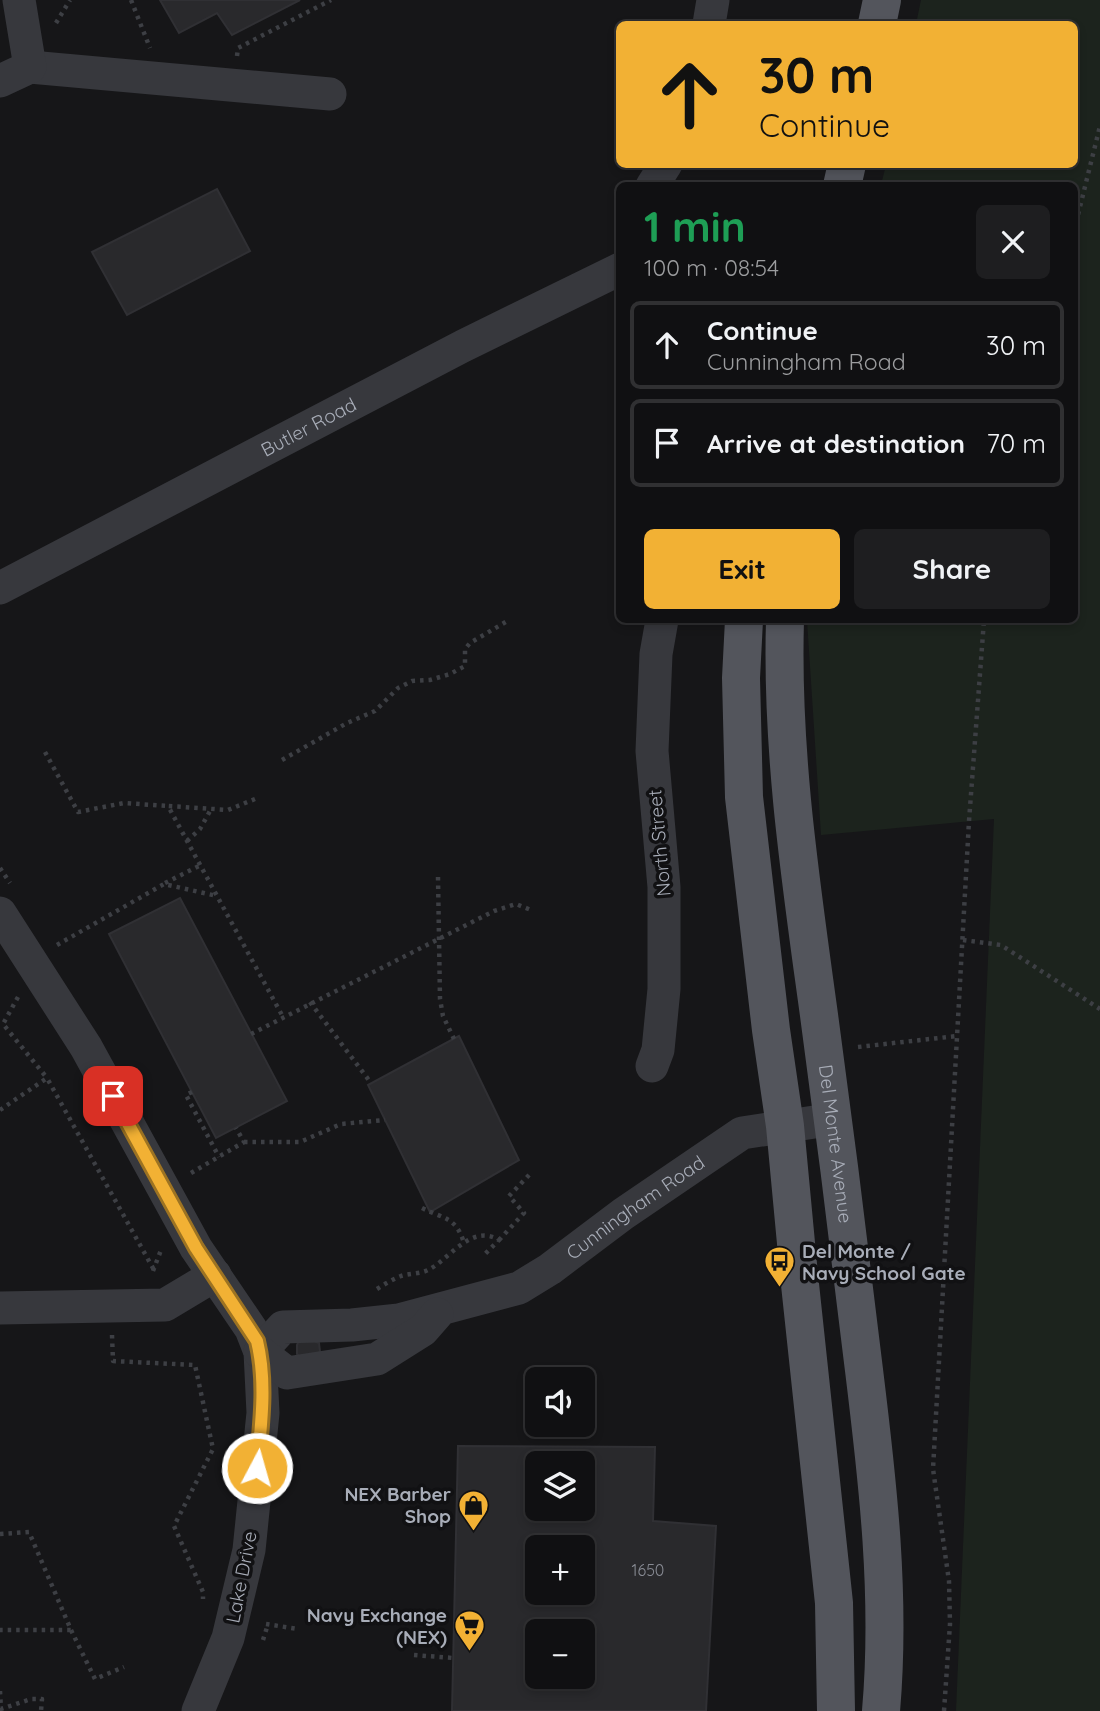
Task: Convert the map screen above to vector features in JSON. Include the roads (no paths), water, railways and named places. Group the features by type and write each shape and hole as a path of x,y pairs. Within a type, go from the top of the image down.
{"main road":[{"path":"878,21 882,0"},
{"path":"744,623 741,678 744,797 785,1126 834,1603 836,1711"},
{"name":"Del Monte Avenue","path":"785,623 783,678 797,859 834,1119 875,1462 884,1562 886,1655 881,1711"}],"street":[{"path":"19,0 30,67"},
{"path":"710,21 713,0"},
{"path":"0,81 30,67 330,94"},
{"name":"Butler Road","path":"0,588 474,340 616,271"},
{"name":"North Street","path":"652,1066 658,1049 664,989 664,887 652,751 656,654 661,623"},
{"name":"Cunningham Road","path":"0,913 86,1047 196,1248 251,1329 260,1352 287,1373 377,1359 423,1330 441,1310"},
{"name":"Cunningham Road","path":"260,1352 283,1327 352,1325 399,1320 519,1288 742,1133 834,1119"},
{"path":"0,1308 165,1305 215,1275"},
{"name":"Lake Drive","path":"198,1711 228,1638 249,1550 262,1413 260,1352"}],"place":[{"name":"Del Monte / Navy School Gate","path":"779,1289"},
{"name":"NEX Barber Shop","path":"474,1532"},
{"name":"Navy Exchange (NEX)","path":"470,1653"}]}
